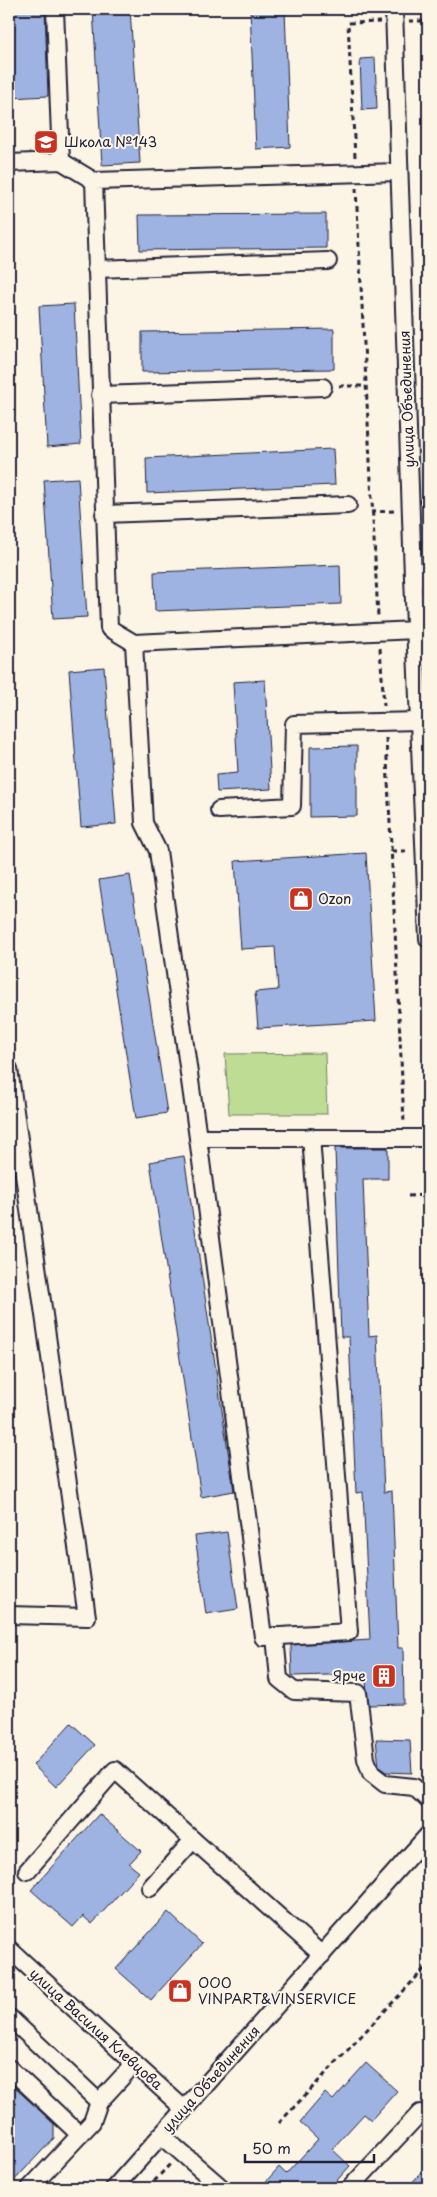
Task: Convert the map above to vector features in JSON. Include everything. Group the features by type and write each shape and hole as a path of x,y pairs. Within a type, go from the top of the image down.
{"street":[{"path":"55,9 61,161"},
{"name":"улица Объединения","path":"394,9 399,172 420,576 416,630 419,721 426,828 428,939"},
{"path":"9,163 61,161 94,181 399,172"},
{"path":"94,181 108,628 134,642 416,630"},
{"path":"96,269 328,261"},
{"path":"100,394 323,387"},
{"path":"104,514 348,505"},
{"path":"134,642 144,823 158,851 198,1138 263,1637 348,1632 311,1137"},
{"path":"219,810 292,806 294,724 419,721"},
{"path":"9,1069 87,1617 9,1615"},
{"path":"198,1138 428,1138"},
{"path":"274,1636 279,1679 294,1691 358,1693 366,1759 371,1773 386,1784 414,1787 428,1800"},
{"path":"27,1871 115,1770 322,1955"},
{"name":"улица Объединения","path":"114,2188 428,1835"},
{"path":"150,1888 193,1840"},
{"name":"улица Василия Клевцова","path":"9,1949 184,2109"},
{"path":"9,2018 99,2102"},
{"path":"30,2188 80,2135 95,2117 99,2102 134,2064"},
{"path":"9,2068 80,2135"},
{"path":"350,2188 420,2113"},
{"path":"161,2135 222,2188"}],"path":[{"path":"348,23 365,386 386,722 405,1138"},
{"path":"323,387 365,386"},
{"path":"408,1196 428,1194"},
{"path":"279,2123 428,1965"},
{"path":"148,2188 181,2152"}],"green space":[{"path":"325,1053 327,1114 229,1114 225,1054"}],"building":[{"path":"9,9 45,9 48,96 10,98"},
{"path":"93,9 130,9 140,163 102,165"},
{"path":"250,9 285,9 290,147 256,149"},
{"path":"375,58 377,109 362,110 360,59"},
{"path":"326,214 326,248 140,250 139,215"},
{"path":"74,304 81,444 47,447 39,306"},
{"path":"334,329 334,369 142,372 142,332"},
{"path":"333,449 335,485 147,493 146,458"},
{"path":"78,478 87,617 53,619 44,480"},
{"path":"340,565 341,604 155,611 154,572"},
{"path":"104,667 116,824 81,827 69,670"},
{"path":"265,680 271,789 217,792 216,775 238,773 233,682"},
{"path":"357,746 357,816 310,817 310,747"},
{"path":"366,853 376,1021 258,1028 255,992 278,990 275,947 241,949 235,861"},
{"path":"130,875 167,1113 136,1118 99,880"},
{"path":"335,1148 388,1148 388,1179 363,1179 369,1336 377,1335 384,1492 392,1491 398,1648 403,1648 404,1704 369,1705 365,1674 292,1676 291,1645 370,1640 363,1492 356,1493 349,1337 341,1337"},
{"path":"184,1156 234,1491 201,1497 150,1162"},
{"path":"227,1532 238,1609 206,1614 195,1536"},
{"path":"71,1723 95,1745 56,1787 33,1765"},
{"path":"376,1739 410,1740 412,1773 386,1772 379,1767"},
{"path":"99,1814 141,1851 129,1864 139,1872 92,1924 83,1916 73,1927 31,1890"},
{"path":"168,1912 202,1944 151,2000 116,1969"},
{"path":"366,2063 397,2091 371,2120 364,2114 332,2149 350,2166 330,2188 260,2188 279,2167 286,2174 318,2139 300,2122 325,2093 333,2100"},
{"path":"9,2082 54,2124 54,2138 9,2186"},
{"path":"428,2165 428,2188 407,2188"}],"place":[{"name":"Школа №143","path":"46,142"},
{"name":"Ozon","path":"301,899"},
{"name":"Ярче","path":"384,1676"},
{"name":"ООО VINPART&VINSERVICE","path":"180,1991"}]}
